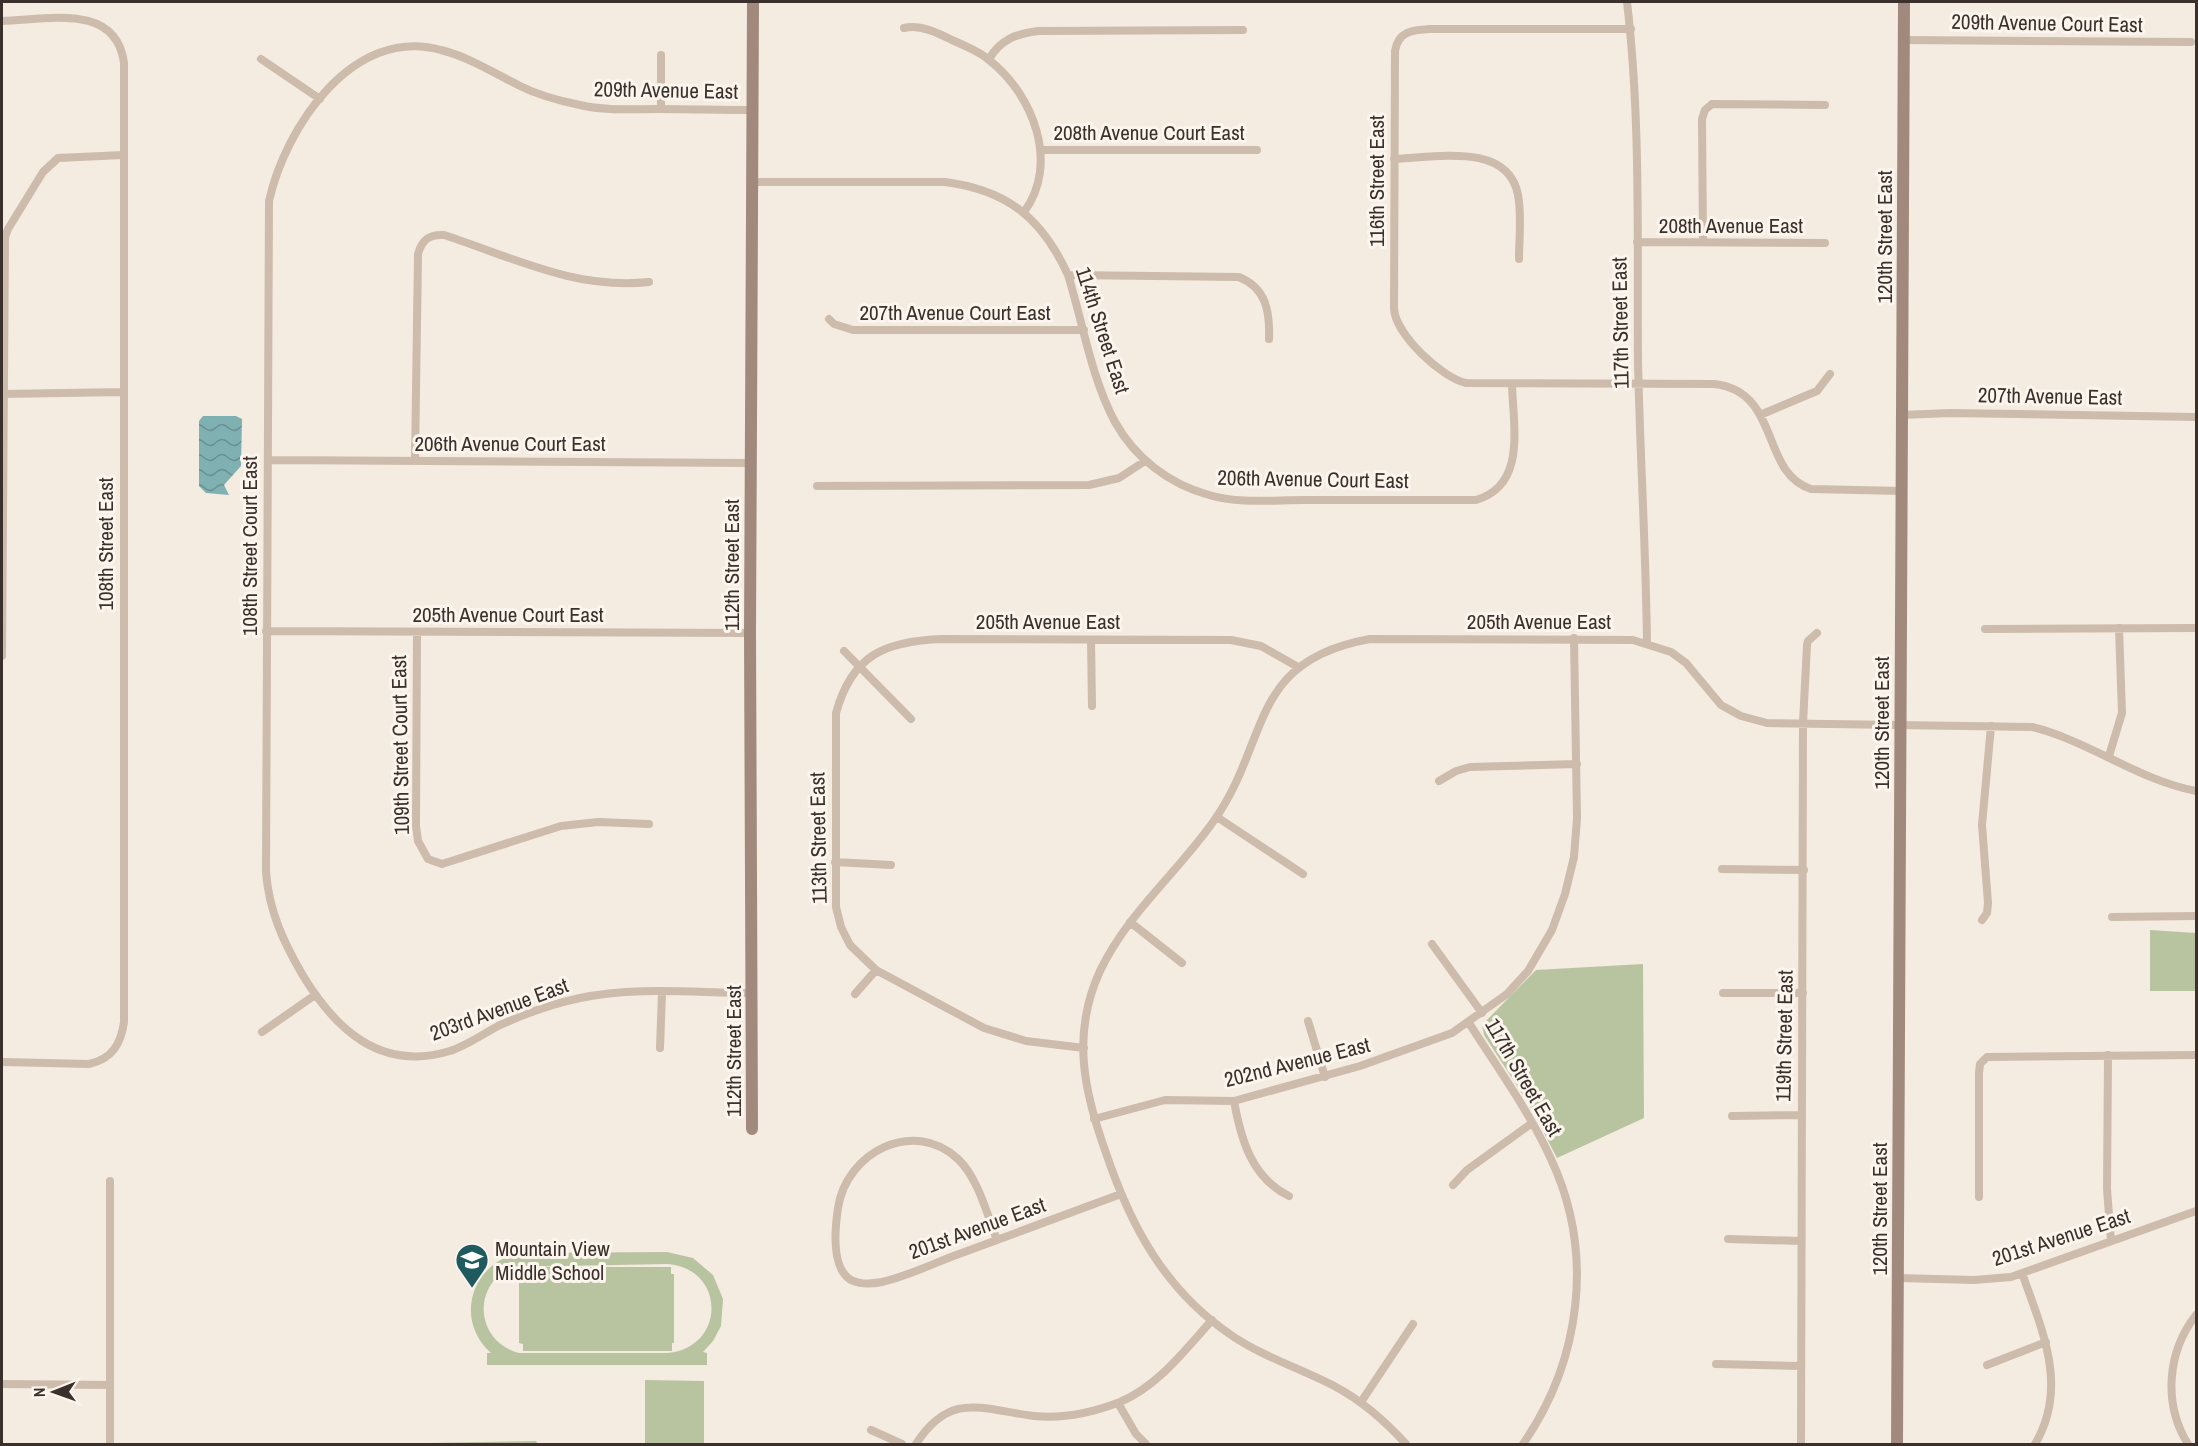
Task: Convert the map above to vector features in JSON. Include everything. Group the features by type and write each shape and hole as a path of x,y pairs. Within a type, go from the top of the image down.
{"street":[{"name":"112th Street East","path":"753,2 750,633 753,1129"},
{"name":"117th Street East","path":"1628,2 1634,77 1639,385 1646,542 1647,644"},
{"name":"120th Street East","path":"1897,1444 1904,2"},
{"name":"108th Street East","path":"2,21 89,20 102,24 120,44 124,63 124,1022 119,1043 101,1061 89,1064 2,1062"},
{"path":"753,182 945,182 995,194 1024,212 1032,201 1040,180 1041,150 1020,93 988,59 928,30 912,26 904,28"},
{"name":"116th Street East","path":"1512,384 1466,383 1449,378 1399,328 1394,309 1395,51 1402,35 1412,30 1631,29"},
{"path":"988,59 1004,41 1019,34 1038,31 1243,30"},
{"name":"209th Avenue Court East","path":"1904,40 2191,42"},
{"name":"209th Avenue East","path":"320,99 344,73 372,54 394,48 418,46 455,54 522,87 580,105 606,109 753,110"},
{"path":"660,55 661,109"},
{"path":"261,59 320,99"},
{"name":"108th Street Court East","path":"315,995 281,936 268,892 266,631 269,201 283,154 320,99"},
{"path":"1703,241 1702,119 1708,107 1712,104 1825,105"},
{"name":"208th Avenue Court East","path":"1041,150 1257,150"},
{"path":"2,656 5,237 43,172 56,160 68,156 123,155"},
{"path":"1394,159 1471,157 1502,166 1512,179 1519,196 1519,260"},
{"name":"114th Street East","path":"1024,212 1050,241 1068,275 1110,411 1122,432 1145,461"},
{"path":"415,460 418,254 423,242 430,236 444,235 546,272 578,279 633,284 649,282"},
{"name":"208th Avenue East","path":"1637,242 1825,243"},
{"path":"1068,275 1239,277 1252,283 1265,298 1270,323 1269,339"},
{"name":"207th Avenue Court East","path":"829,319 834,324 853,330 1084,330"},
{"path":"1760,414 1817,391 1830,374"},
{"path":"1512,384 1731,387 1748,397 1760,414 1786,470 1804,487 1839,491 1902,491"},
{"name":"206th Avenue Court East","path":"1145,461 1167,477 1191,489 1224,499 1476,500 1497,491 1508,478 1513,461 1512,384"},
{"path":"3,394 123,392"},
{"name":"207th Avenue East","path":"1902,416 1950,413 2196,417"},
{"name":"206th Avenue Court East","path":"268,460 751,463"},
{"path":"818,486 1089,485 1119,478 1145,461"},
{"path":"2109,756 2122,713 2119,628"},
{"path":"1985,629 2196,628"},
{"name":"205th Avenue Court East","path":"266,631 750,633"},
{"name":"109th Street Court East","path":"417,632 416,826 418,842 426,856 434,863 442,864 561,826 598,822 649,824"},
{"name":"119th Street East","path":"1801,1444 1800,1115 1804,870 1803,723 1807,645 1817,633"},
{"name":"205th Avenue East","path":"860,667 886,647 906,642 942,639 1231,640 1261,646 1298,668 1324,652 1345,644 1370,639 1625,639 1671,652 1686,663 1711,695 1731,711 1767,723 1991,726 2043,729 2109,756 2162,782 2196,791"},
{"name":"117th Street East","path":"1523,1444 1550,1401 1562,1373 1577,1297 1576,1251 1571,1217 1551,1159 1532,1123 1468,1023 1507,994 1528,971 1545,944 1559,912 1570,876 1576,838 1574,639"},
{"path":"1091,640 1092,706"},
{"path":"844,651 911,718"},
{"name":"113th Street East","path":"860,667 846,683 836,713 836,906 841,927 856,952 876,970"},
{"path":"1298,668 1271,699 1258,724 1240,778 1217,817 1197,845 1130,922 1108,956 1094,987 1084,1048 1086,1095 1121,1194 1140,1237 1164,1273 1212,1320 1242,1342 1337,1387 1379,1415 1403,1441 1391,1444"},
{"path":"1982,920 1987,913 1988,903 1982,825 1991,726"},
{"path":"1439,781 1455,771 1470,767 1577,764"},
{"path":"1217,817 1303,874"},
{"path":"836,862 891,865"},
{"path":"1722,869 1804,870"},
{"path":"2112,917 2196,916"},
{"path":"1130,922 1182,963"},
{"path":"1432,944 1482,1013"},
{"path":"855,994 876,970 984,1028 1026,1041 1084,1048"},
{"path":"660,1048 662,993"},
{"name":"203rd Avenue East","path":"315,995 327,1013 357,1039 392,1053 421,1056 450,1051 499,1026 556,1004 582,997 662,993 752,993"},
{"path":"1723,993 1803,993"},
{"path":"262,1032 315,995"},
{"path":"1308,1021 1324,1077"},
{"name":"202nd Avenue East","path":"1094,1119 1165,1100 1234,1101 1324,1077 1416,1048 1468,1023"},
{"path":"1979,1197 1979,1073 1983,1060 1997,1054 2196,1055"},
{"path":"2108,1055 2107,1189 2110,1241"},
{"path":"1234,1101 1243,1137 1255,1168 1267,1183 1289,1196"},
{"path":"1732,1116 1800,1115"},
{"path":"1453,1185 1467,1170 1532,1123"},
{"name":"201st Avenue East","path":"997,1240 970,1176 956,1156 929,1144 888,1145 871,1153 857,1164 838,1207 839,1265 846,1276 863,1284 882,1282 997,1240 1121,1194"},
{"path":"110,1181 110,1444"},
{"name":"201st Avenue East","path":"1898,1278 2001,1279 2196,1210"},
{"path":"1728,1239 1801,1241"},
{"path":"2022,1273 2046,1342 2052,1373 2052,1393 2046,1423 2035,1444"},
{"path":"2188,1444 2177,1421 2171,1393 2173,1365 2180,1342 2196,1316"},
{"path":"916,1444 934,1423 960,1408 983,1406 1048,1416 1078,1413 1118,1403 1158,1378 1212,1320"},
{"path":"1361,1402 1413,1324"},
{"path":"1988,1365 2046,1342"},
{"path":"1716,1364 1800,1366"},
{"path":"2,1384 110,1385"},
{"path":"1118,1403 1136,1434 1146,1444"},
{"path":"871,1430 902,1444"}],"green space":[{"path":"2150,930 2196,933 2196,991 2150,991"},
{"path":"1643,964 1644,1118 1557,1158 1529,1104 1484,1035 1482,1025 1536,970"},
{"path":"667,1252 693,1258 713,1275 723,1299 721,1326 713,1341 703,1352 707,1353 707,1365 487,1365 487,1353 491,1353 480,1340 473,1325 471,1310 473,1295 479,1281 502,1259 518,1253","holes":["668,1264 687,1269 701,1279 709,1293 712,1308 709,1324 701,1337 687,1348 668,1353 519,1353 505,1347 494,1337 487,1326 484,1313 489,1287 498,1276 511,1267"]},
{"path":"523,1267 671,1267 671,1274 674,1274 672,1351 523,1351 523,1344 519,1343 519,1274 523,1274"},
{"path":"645,1380 704,1381 704,1444 645,1444"},
{"path":"536,1441 538,1444 427,1444 427,1443"}],"water":[{"path":"203,416 236,416 242,419 241,466 224,485 229,495 206,493 199,486 199,421"}],"place":[{"name":"Mountain View Middle School","path":"472,1289"}]}
